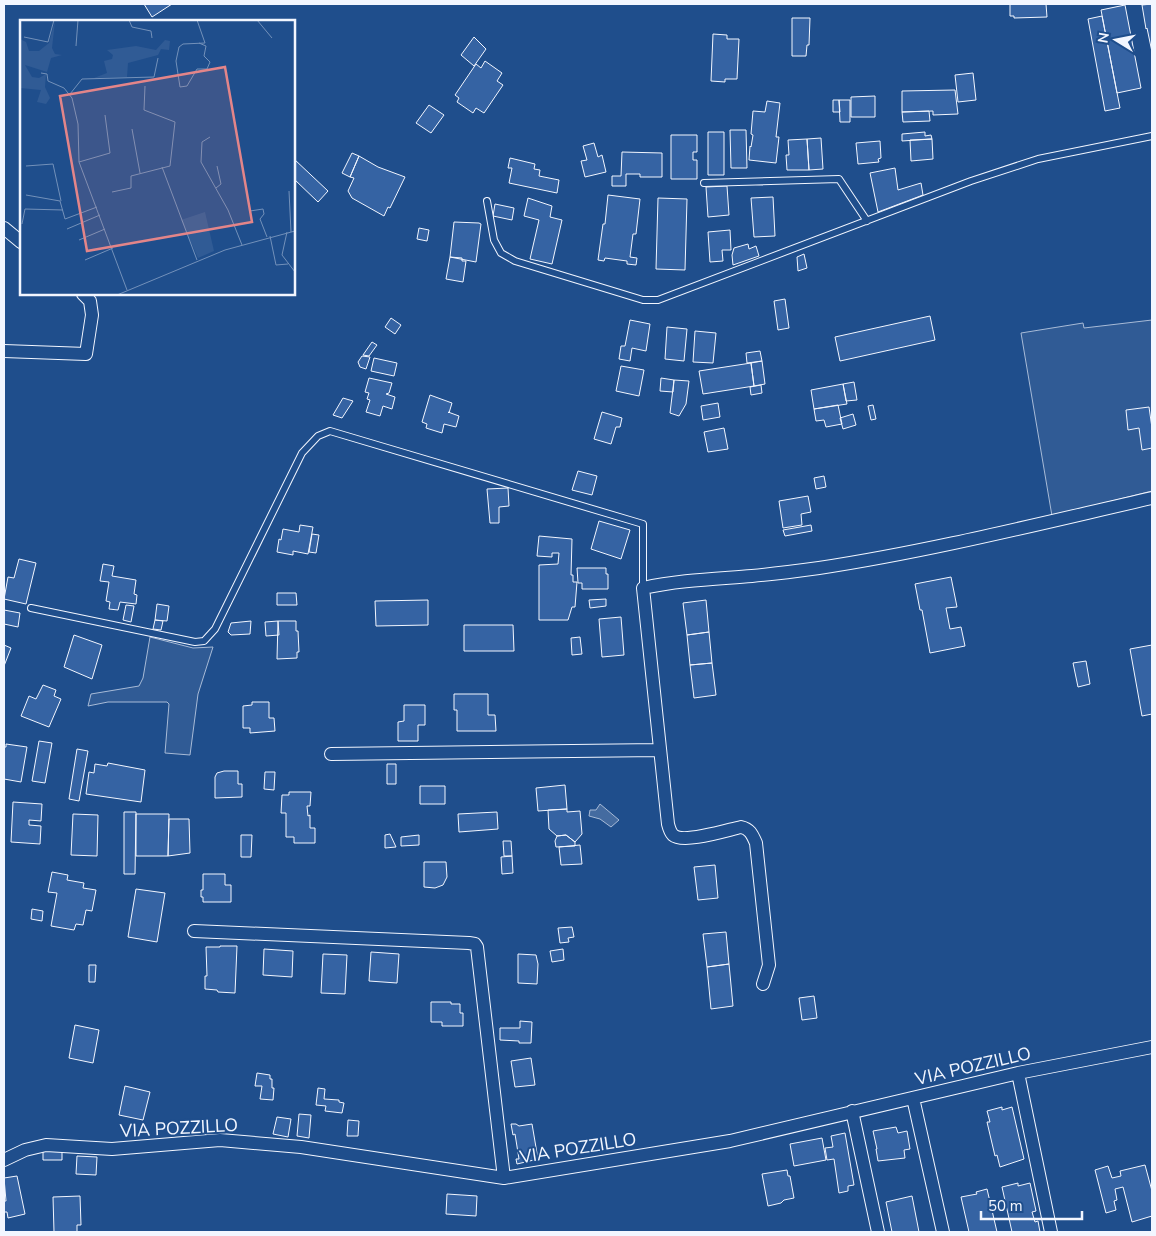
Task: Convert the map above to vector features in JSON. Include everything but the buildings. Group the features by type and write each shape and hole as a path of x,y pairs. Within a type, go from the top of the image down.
{"street":[{"path":"4,228 20,241"},
{"path":"4,350 86,354 92,315 90,301 84,295"},
{"path":"762,984 769,965 756,843 753,834 741,827 689,838 679,838 672,834 668,824 643,588 671,582 754,576 818,568 892,556 1152,498"},
{"path":"331,754 659,750"},
{"path":"194,931 475,944 504,1178"},
{"name":"VIA POZZILLO","path":"4,1160 25,1150 46,1145 112,1149 220,1140 301,1147 504,1178 730,1140 1018,1073 1152,1047"},
{"path":"1018,1073 1051,1232"},
{"path":"913,1098 942,1232"},
{"path":"852,1111 878,1232"}],"lane":[{"path":"487,201 494,240 501,253 515,262 643,300 658,300 971,181 1038,159 1152,136"},
{"path":"704,183 839,179 867,221"},
{"path":"31,608 195,642 204,641 215,629 302,453 318,436 330,431 643,524 643,588"}],"shaded area":[{"path":"1152,320 1152,491 1052,516 1021,333 1083,323 1084,328"},
{"path":"150,637 193,648 213,647 198,694 190,755 165,753 169,704 167,702 108,702 88,706 91,694 139,686 143,678"},
{"path":"600,804 619,820 611,827 600,819 589,816 590,810 596,810"}]}
